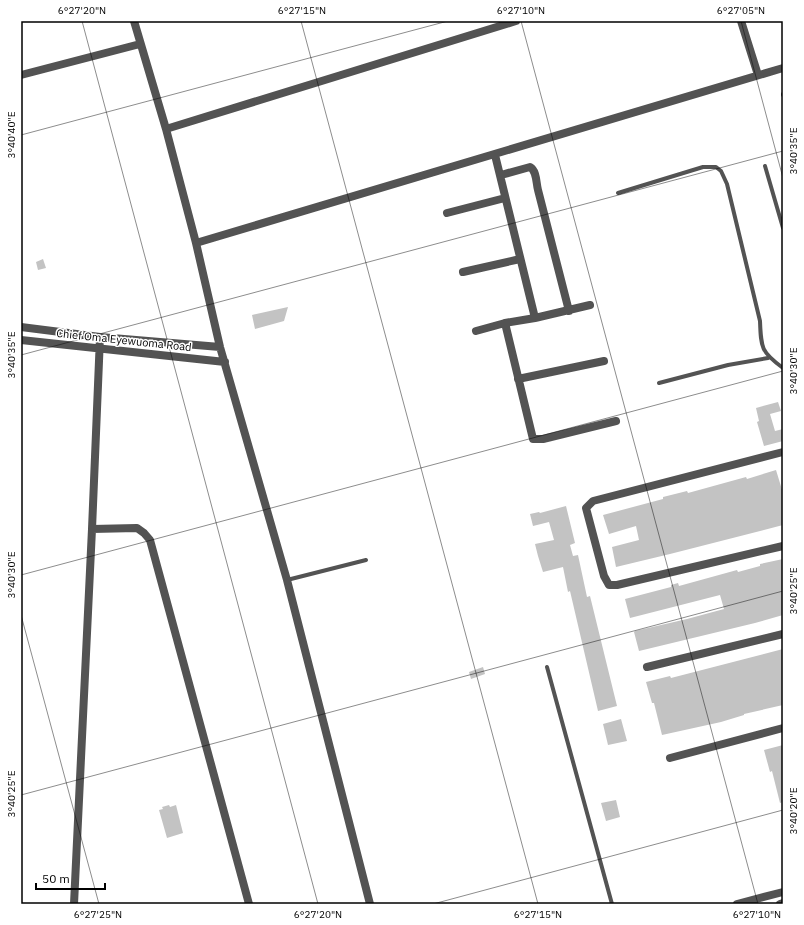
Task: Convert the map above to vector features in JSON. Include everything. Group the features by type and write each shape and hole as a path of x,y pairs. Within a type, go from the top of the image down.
{"street":[{"path":"134,21 166,128 196,243 220,347 287,580 370,904"},
{"path":"166,128 516,21"},
{"path":"741,21 758,75"},
{"path":"21,75 140,44"},
{"path":"196,243 783,68"},
{"path":"495,155 535,318"},
{"path":"501,175 530,167 534,171 569,311"},
{"path":"447,213 505,198"},
{"path":"463,272 520,259"},
{"path":"476,331 505,323 569,311 590,305"},
{"path":"505,323 533,439 616,421"},
{"name":"Chief Oma Eyewuoma Road","path":"21,327 100,337 220,347"},
{"path":"74,904 100,337"},
{"name":"Chief Oma Eyewuoma Road","path":"21,340 225,362"},
{"path":"518,379 604,361"},
{"path":"783,452 593,501 586,508 604,576 609,585 617,585 783,546"},
{"path":"92,529 137,528 150,540 249,904"},
{"path":"648,667 783,634"},
{"path":"670,758 783,728"},
{"path":"737,904 783,892"}],"lane":[{"path":"765,166 783,228"},
{"path":"618,193 703,167 716,167 721,172 727,184 760,321 761,343 768,358 783,368"},
{"path":"659,383 728,365 768,358"},
{"path":"287,580 366,560"},
{"path":"547,667 612,904"}],"building":[{"path":"43,259 46,268 38,270 36,262"},
{"path":"288,307 284,321 255,329 252,315"},
{"path":"778,402 781,411 770,414 775,431 783,429 783,441 764,446 757,422 759,421 756,408"},
{"path":"776,470 783,493 783,525 616,567 612,547 639,540 636,526 609,534 603,515 663,499 663,497 687,491 688,493 746,477 747,479"},
{"path":"566,506 575,543 570,545 573,556 578,555 587,597 590,596 617,706 598,711 563,567 543,572 538,556 535,544 554,540 549,522 533,526 530,514"},
{"path":"783,559 783,615 639,651 635,631 724,609 720,595 630,618 625,599 671,587 671,585 678,583 679,586 737,570 738,572 760,566 760,564"},
{"path":"783,649 783,705 744,714 721,722 662,735 654,703 652,703 646,682 670,676 671,678"},
{"path":"483,667 485,674 471,679 469,672"},
{"path":"621,719 627,741 608,745 603,724"},
{"path":"783,745 783,802 780,803 772,771 770,772 764,750"},
{"path":"616,800 620,817 606,821 601,803"},
{"path":"169,805 170,807 176,805 183,833 167,838 159,810 163,809 162,807"}]}
